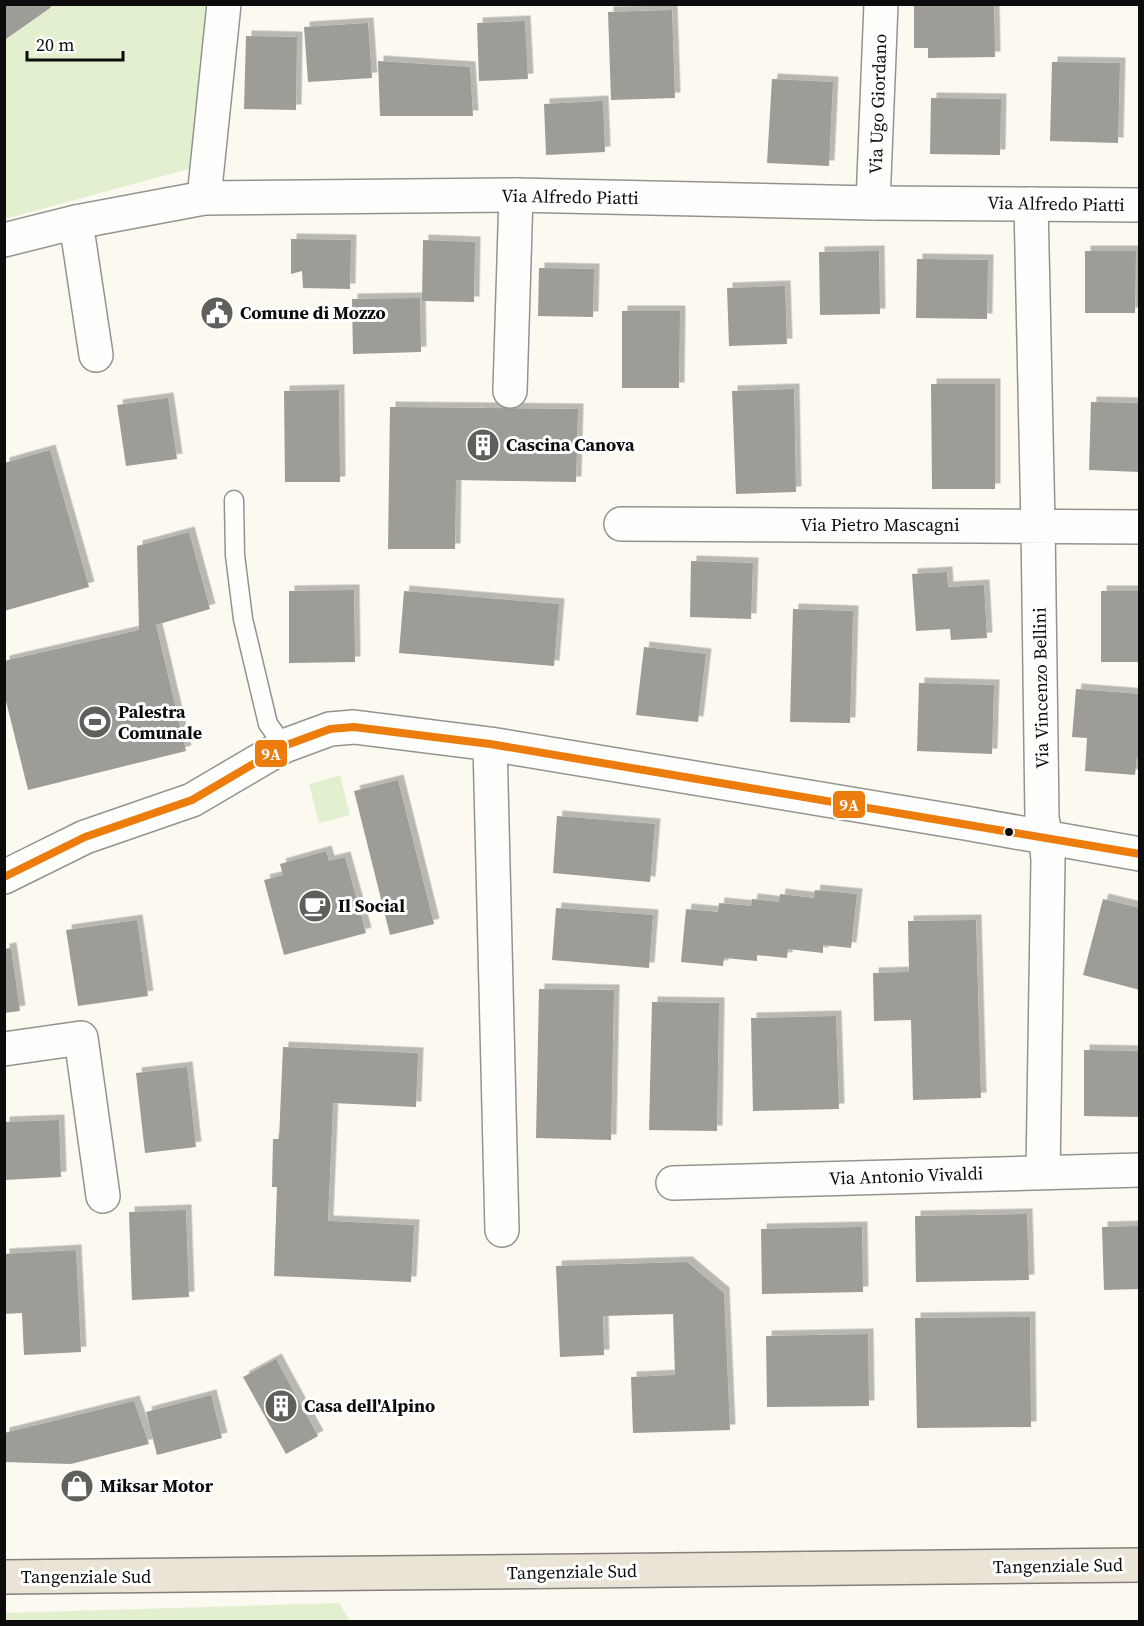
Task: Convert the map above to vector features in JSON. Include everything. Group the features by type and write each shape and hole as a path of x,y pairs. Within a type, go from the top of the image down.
{"highway":[{"name":"Tangenziale Sud","path":"4,1577 1140,1565"}],"street":[{"path":"204,198 224,4"},
{"name":"Via Ugo Giordano","path":"873,203 881,4"},
{"path":"510,391 516,195"},
{"name":"Via Alfredo Piatti","path":"4,240 76,222 204,198 516,195 873,203 1140,205"},
{"name":"Via Vincenzo Bellini","path":"1031,204 1042,818 1046,838 1043,1172"},
{"path":"76,222 96,355"},
{"name":"Via Pietro Mascagni","path":"621,524 1140,527"},
{"path":"4,877 85,837 192,800 284,746 330,729 354,727 490,744 1140,854"},
{"path":"490,744 502,1230"},
{"path":"4,1049 81,1038 103,1196"},
{"name":"Via Antonio Vivaldi","path":"673,1183 1140,1170"}],"lane":[{"path":"234,500 236,555 243,619 268,724 284,746"}],"green space":[{"path":"5,5 209,5 192,168 5,219"},
{"path":"340,775 350,815 319,823 309,784"},
{"path":"339,1603 350,1621 5,1621 5,1613"}],"building":[{"path":"4,4 52,4 50,8 6,39"},
{"path":"914,5 994,5 995,57 928,58 928,48 914,48"},
{"path":"672,10 675,98 611,100 608,12"},
{"path":"525,21 528,79 479,81 477,23"},
{"path":"368,23 372,78 308,82 304,27"},
{"path":"246,36 297,37 296,110 244,109"},
{"path":"378,61 470,67 473,116 380,116"},
{"path":"1052,62 1120,63 1118,143 1050,141"},
{"path":"772,79 833,82 829,166 767,163"},
{"path":"931,98 1001,99 1000,155 930,154"},
{"path":"603,101 605,152 546,155 544,104"},
{"path":"291,239 351,240 350,289 303,288 302,271 291,274"},
{"path":"423,240 475,242 474,302 422,301"},
{"path":"879,251 880,314 820,315 819,252"},
{"path":"1085,251 1136,251 1135,313 1085,313"},
{"path":"917,259 988,260 987,319 916,318"},
{"path":"539,268 594,269 593,317 538,316"},
{"path":"785,286 787,344 729,346 727,288"},
{"path":"420,298 421,352 353,354 352,299"},
{"path":"622,311 680,311 679,388 622,388"},
{"path":"931,384 995,384 995,489 932,489"},
{"path":"794,389 796,492 736,494 732,391"},
{"path":"339,390 340,482 285,482 284,391"},
{"path":"168,398 177,459 126,466 117,405"},
{"path":"1091,402 1140,403 1140,472 1089,470"},
{"name":"Cascina Canova","path":"390,407 578,409 576,482 456,480 455,549 388,549"},
{"path":"50,450 89,587 4,611 4,463"},
{"name":"Palestra Comunale","path":"189,532 210,609 156,625 186,751 28,790 4,693 4,661 139,630 137,546"},
{"path":"691,561 753,563 751,619 690,617"},
{"path":"947,572 948,587 984,585 987,638 951,640 950,629 916,631 912,574"},
{"path":"354,590 355,662 289,663 289,591"},
{"path":"404,591 559,604 554,666 399,653"},
{"path":"1101,591 1140,591 1140,662 1101,662"},
{"path":"793,609 853,611 850,723 790,722"},
{"path":"644,647 706,654 698,722 636,715"},
{"path":"919,683 994,685 992,754 917,751"},
{"path":"1076,689 1140,694 1140,757 1137,757 1135,775 1085,771 1087,738 1072,737"},
{"path":"398,780 434,924 390,935 354,791"},
{"path":"557,816 655,824 650,882 553,873"},
{"name":"Il Social","path":"326,851 329,861 345,857 366,933 284,955 264,880 283,875 280,864"},
{"path":"815,890 857,894 851,948 823,945 823,953 788,949 787,958 757,955 757,961 724,958 723,966 681,962 686,909 718,912 719,903 751,906 752,899 779,902 780,894 814,898"},
{"path":"1103,899 1140,908 1140,990 1083,975"},
{"path":"556,908 653,915 649,968 552,960"},
{"path":"137,920 148,996 78,1006 66,930"},
{"path":"976,920 981,1098 913,1100 911,1020 874,1021 873,973 909,972 908,921"},
{"path":"11,948 20,1011 4,1013 4,949"},
{"path":"539,989 614,990 611,1140 536,1138"},
{"path":"652,1002 719,1003 717,1131 649,1130"},
{"path":"836,1016 839,1109 753,1111 751,1018"},
{"path":"283,1047 418,1053 416,1107 333,1103 328,1221 414,1225 411,1282 274,1276 277,1187 272,1187 273,1139 279,1139"},
{"path":"1084,1050 1140,1051 1140,1117 1084,1116"},
{"path":"187,1067 196,1147 145,1153 136,1073"},
{"path":"59,1120 61,1177 4,1180 4,1122"},
{"path":"186,1210 189,1297 132,1300 129,1212"},
{"path":"1027,1214 1029,1280 916,1282 915,1216"},
{"path":"1140,1226 1140,1289 1104,1290 1102,1227"},
{"path":"862,1227 863,1292 762,1294 761,1229"},
{"path":"76,1250 81,1352 24,1355 22,1313 4,1314 4,1254"},
{"path":"687,1262 724,1293 730,1430 633,1433 631,1377 675,1375 673,1314 603,1316 604,1355 560,1357 556,1266"},
{"path":"1030,1317 1031,1427 917,1428 915,1318"},
{"path":"868,1334 869,1406 767,1407 766,1336"},
{"name":"Casa dell'Alpino","path":"276,1359 318,1436 286,1454 243,1377"},
{"path":"211,1395 222,1438 157,1455 146,1412"},
{"path":"134,1401 149,1444 71,1464 4,1462 4,1433"}],"transit line":[{"name":"9A","path":"4,877 85,837 192,800 284,746 330,729 354,727 490,744 1140,854"}],"place":[{"name":"Comune di Mozzo","path":"217,313"},
{"name":"Cascina Canova","path":"483,445"},
{"name":"Palestra Comunale","path":"95,722"},
{"name":"Il Social","path":"315,906"},
{"name":"Casa dell'Alpino","path":"281,1406"},
{"name":"Miksar Motor","path":"77,1486"}]}
